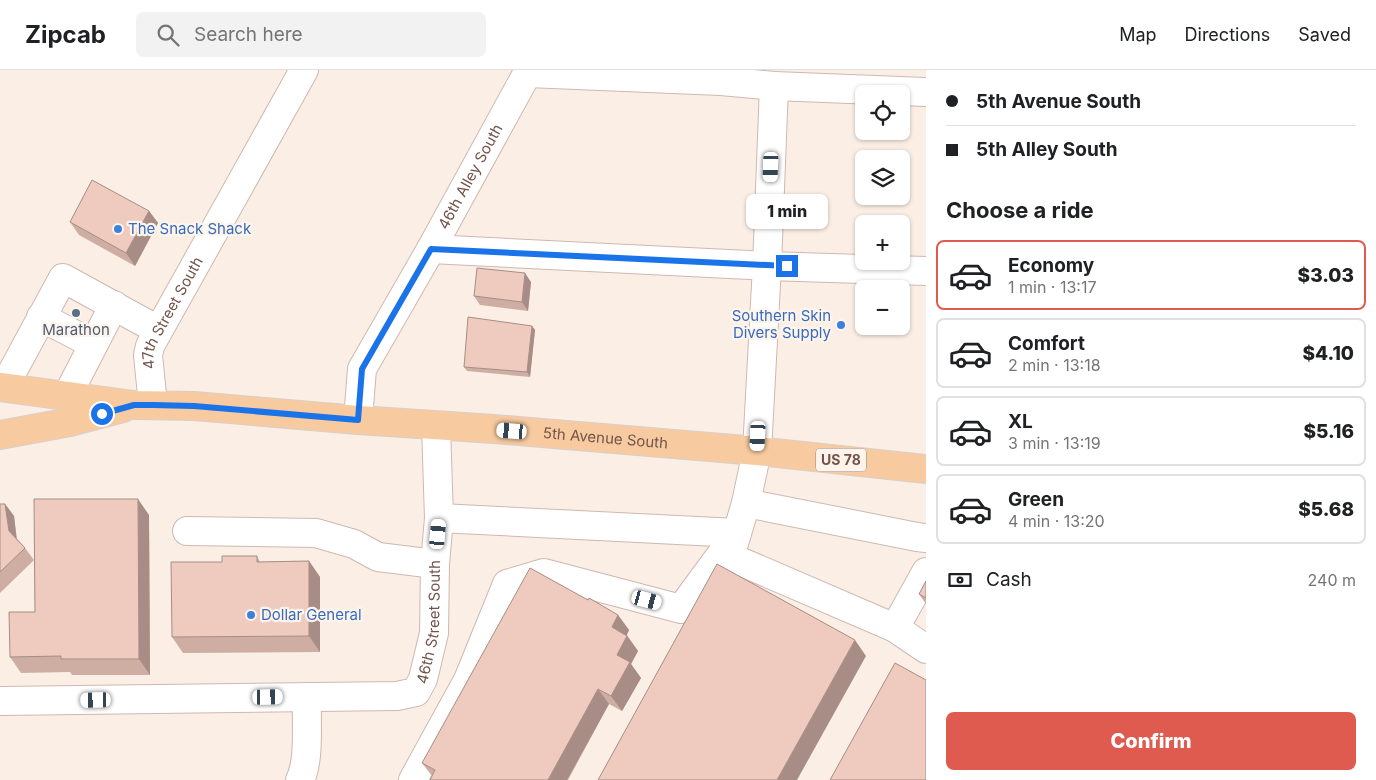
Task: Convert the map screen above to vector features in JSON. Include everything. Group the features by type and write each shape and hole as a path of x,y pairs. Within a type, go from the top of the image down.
{"main road":[{"name":"5th Avenue South","path":"2,386 143,405 194,406 757,451 926,469"},
{"name":"5th Avenue South","path":"0,435 70,422 143,405"}],"street":[{"path":"529,71 724,76 774,86 914,84"},
{"name":"46th Alley South","path":"358,420 362,369 431,249 529,71"},
{"name":"47th Street South","path":"143,405 150,346 294,73"},
{"path":"774,86 757,451 746,503 730,557 896,628 926,648"},
{"path":"431,249 767,266 926,271"},
{"path":"2,386 63,278 158,330"},
{"path":"67,396 114,305"},
{"path":"41,317 93,344"},
{"name":"46th Street South","path":"307,697 397,696 416,692 423,680 434,633 435,564 439,518 436,426"},
{"path":"746,503 917,538 926,538"},
{"path":"439,518 737,533"},
{"path":"187,531 316,533 354,544 378,557 435,564"},
{"path":"413,780 468,680 507,584 544,573 681,609 737,533"},
{"path":"896,628 926,572"},
{"path":"0,701 307,697 306,755 304,773 300,780"}],"building":[{"name":"The Snack Shack","path":"92,180 149,211 126,253 70,222"},
{"path":"477,268 525,273 522,302 474,296"},
{"path":"468,317 532,326 527,372 464,367"},
{"path":"34,499 138,499 139,659 61,659 61,656 10,657 9,612 35,612"},
{"path":"0,504 5,504 9,531 25,548 0,572"},
{"name":"Dollar General","path":"222,556 257,556 257,562 309,561 309,636 172,637 171,562 222,562"},
{"path":"717,564 855,640 777,780 598,780"},
{"path":"530,568 618,615 612,627 627,636 617,655 630,662 611,696 598,689 548,780 430,780 435,770 422,763"},
{"path":"926,581 926,598 919,594"},
{"path":"895,663 926,680 926,780 830,780"}],"place":[{"name":"The Snack Shack","path":"118,229"},
{"name":"Marathon","path":"76,313"},
{"name":"Southern Skin Divers Supply","path":"841,325"},
{"name":"Dollar General","path":"251,615"}],"route":[{"path":"102,414 134,405 153,405 194,406 358,420 362,369 431,249 787,266"}]}
